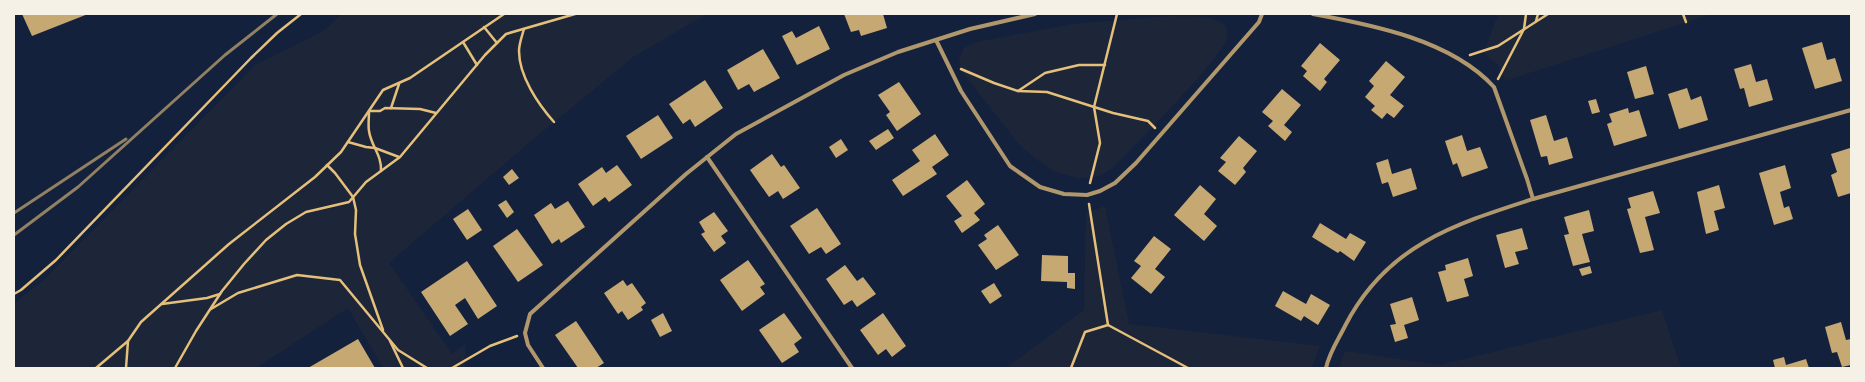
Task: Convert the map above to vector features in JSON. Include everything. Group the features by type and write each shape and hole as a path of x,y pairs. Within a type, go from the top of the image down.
{"street":[{"path":"543,368 528,345 525,333 530,314 686,174 736,134 844,75 898,52 970,29 1018,16 1035,14"},
{"path":"936,40 961,91 1010,166 1040,187 1064,194 1088,195 1100,191 1115,183 1136,163 1259,22 1262,14"},
{"path":"1313,14 1394,33 1439,48 1457,58 1486,78 1494,87 1527,179 1532,199"},
{"path":"1326,368 1334,347 1361,298 1378,278 1411,249 1441,233 1493,212 1532,199 1851,110"},
{"path":"707,157 852,368"}],"path":[{"path":"14,294 56,260 251,58 277,33 301,14"},
{"path":"96,368 128,341 140,322 229,244 341,152 383,90 399,84 504,14"},
{"path":"175,368 220,294 266,240 286,224 306,212 348,202 366,182 400,157 477,65 506,34 575,14"},
{"path":"1108,324 1088,195 1100,143 1094,107 1117,14"},
{"path":"1494,87 1524,29 1526,14"},
{"path":"1536,22 1538,14"},
{"path":"1457,58 1498,46 1548,14"},
{"path":"1683,14 1686,22"},
{"path":"484,27 497,43"},
{"path":"524,29 519,50 522,70 537,98 554,122"},
{"path":"463,42 477,65"},
{"path":"946,63 1018,91 1046,92 1113,114 1148,121 1162,133"},
{"path":"1018,91 1045,73 1079,65 1104,65"},
{"path":"391,108 399,84"},
{"path":"369,111 380,111 385,108 420,109 436,114"},
{"path":"369,111 369,131 374,148 382,161 381,171"},
{"path":"348,142 374,148 400,157"},
{"path":"327,165 353,197 356,210 355,234 360,265 384,333"},
{"path":"210,309 238,293 297,275 340,280 398,350 428,368"},
{"path":"162,304 207,298 220,294"},
{"path":"1071,368 1085,332 1108,324 1188,368"},
{"path":"452,368 490,346 525,333"},
{"path":"388,338 403,368"},
{"path":"126,368 128,341"}],"shaded area":[{"path":"342,14 707,14 633,57 536,137 389,263 452,354 466,344 465,368 383,368 348,308 256,368 14,368 14,303 43,281 255,65 322,32"},
{"path":"1498,14 1712,14 1505,81 1498,65 1484,53"},
{"path":"1168,16 1198,16 1213,19 1226,26 1227,38 1212,61 1163,116 1124,157 1111,169 1097,177 1077,178 1056,172 1037,160 1018,143 960,69 959,60 964,48 976,42 1073,24"},
{"path":"1105,206 1129,324 1320,346 1312,368 1006,368 1084,310 1086,213"},
{"path":"1662,310 1681,368 1339,368 1345,351 1440,365"}],"building":[{"path":"22,14 88,14 32,36"},
{"path":"844,14 883,14 887,28 861,36 859,30 851,32"},
{"path":"819,26 830,49 797,65 782,36 792,31 796,38"},
{"path":"1822,42 1827,60 1835,58 1842,81 1815,89 1802,48"},
{"path":"1320,43 1340,60 1324,79 1327,82 1320,91 1303,76 1307,71 1301,66"},
{"path":"763,49 780,78 754,92 749,84 738,90 727,70"},
{"path":"1386,61 1405,77 1390,95 1404,106 1394,118 1387,113 1382,119 1371,110 1375,106 1365,97 1374,86 1369,81"},
{"path":"1751,64 1756,82 1767,79 1773,100 1749,107 1744,88 1740,89 1734,69"},
{"path":"1646,66 1654,94 1635,99 1627,72"},
{"path":"705,80 723,108 695,127 690,119 683,124 669,104"},
{"path":"899,82 921,114 897,131 886,115 890,112 878,95"},
{"path":"1687,88 1691,100 1701,96 1708,120 1679,129 1668,94"},
{"path":"1282,89 1301,105 1284,125 1292,132 1285,141 1268,126 1273,121 1262,112"},
{"path":"1596,99 1600,112 1592,114 1588,101"},
{"path":"1628,108 1629,113 1639,110 1647,136 1614,146 1607,124 1612,122 1609,114"},
{"path":"658,115 673,138 641,159 626,136"},
{"path":"1546,115 1554,141 1567,137 1573,158 1549,165 1547,156 1541,157 1530,120"},
{"path":"888,129 894,138 876,150 869,141"},
{"path":"935,134 949,155 932,167 937,174 903,196 892,180 920,161 912,150"},
{"path":"1462,135 1467,151 1480,147 1488,168 1462,177 1457,163 1453,165 1445,141"},
{"path":"1239,136 1257,151 1243,168 1246,172 1235,185 1218,171 1226,162 1220,158"},
{"path":"841,139 848,150 836,158 829,147"},
{"path":"1850,148 1851,193 1838,197 1831,175 1837,172 1831,154"},
{"path":"772,154 781,167 784,165 800,188 783,199 778,191 769,197 750,170"},
{"path":"1388,159 1392,174 1411,168 1417,189 1393,197 1388,182 1382,184 1376,163"},
{"path":"617,165 632,185 609,202 605,197 593,206 578,184 602,167 606,173"},
{"path":"1785,165 1791,188 1780,192 1784,208 1789,206 1793,219 1774,225 1759,173"},
{"path":"512,169 519,178 509,185 503,177"},
{"path":"967,180 985,204 974,213 980,220 962,233 954,221 962,216 946,196"},
{"path":"1200,185 1216,199 1204,214 1217,226 1204,241 1174,215"},
{"path":"1719,185 1725,208 1714,211 1719,230 1706,234 1697,192"},
{"path":"1653,191 1660,213 1645,217 1654,250 1640,253 1627,209 1631,208 1628,198"},
{"path":"506,200 514,212 507,218 498,205"},
{"path":"568,201 585,227 561,243 559,239 552,244 534,215 551,203 555,209"},
{"path":"817,208 841,244 826,254 821,247 809,254 790,226"},
{"path":"468,209 482,230 467,240 453,219"},
{"path":"1589,210 1594,231 1582,234 1590,262 1573,266 1564,235 1569,234 1564,217"},
{"path":"714,212 728,231 721,236 726,243 714,252 701,234 705,232 699,222"},
{"path":"1320,223 1346,239 1350,233 1366,242 1354,261 1340,251 1338,253 1312,237"},
{"path":"998,225 1019,255 996,270 978,245 987,239 984,235"},
{"path":"1522,228 1528,249 1515,252 1519,264 1505,268 1496,235"},
{"path":"517,229 543,265 518,282 493,246"},
{"path":"1154,236 1171,249 1155,269 1165,277 1151,294 1131,278 1141,266 1134,261"},
{"path":"1042,255 1068,256 1068,273 1075,273 1075,289 1067,288 1067,282 1041,281"},
{"path":"1468,258 1473,276 1464,279 1469,296 1447,302 1438,272 1446,270 1445,265"},
{"path":"748,260 765,284 760,287 765,294 742,311 720,280"},
{"path":"467,261 497,306 478,319 465,298 455,305 468,324 450,336 421,292"},
{"path":"845,265 857,281 863,277 876,294 857,307 852,300 844,305 826,279"},
{"path":"1590,266 1592,273 1582,276 1579,269"},
{"path":"623,280 627,286 632,283 646,303 641,307 643,310 628,320 622,311 618,314 604,293"},
{"path":"994,283 1002,296 990,304 981,291"},
{"path":"1283,291 1306,304 1311,294 1330,305 1318,325 1304,316 1301,321 1275,306"},
{"path":"1412,297 1419,320 1404,325 1408,338 1395,342 1390,325 1396,324 1390,304"},
{"path":"663,313 672,331 660,337 651,320"},
{"path":"784,313 802,338 794,344 799,352 782,363 759,330"},
{"path":"883,313 906,346 892,357 886,349 878,355 860,330"},
{"path":"576,321 604,363 596,368 578,368 555,335"},
{"path":"1841,322 1846,340 1851,339 1851,365 1842,367 1837,352 1832,353 1825,327"},
{"path":"358,339 375,368 308,368"},
{"path":"1784,357 1786,365 1806,359 1809,368 1775,368 1773,360"}],"railway":[{"path":"14,235 78,187 225,55 277,14"},
{"path":"14,213 126,139"}]}
